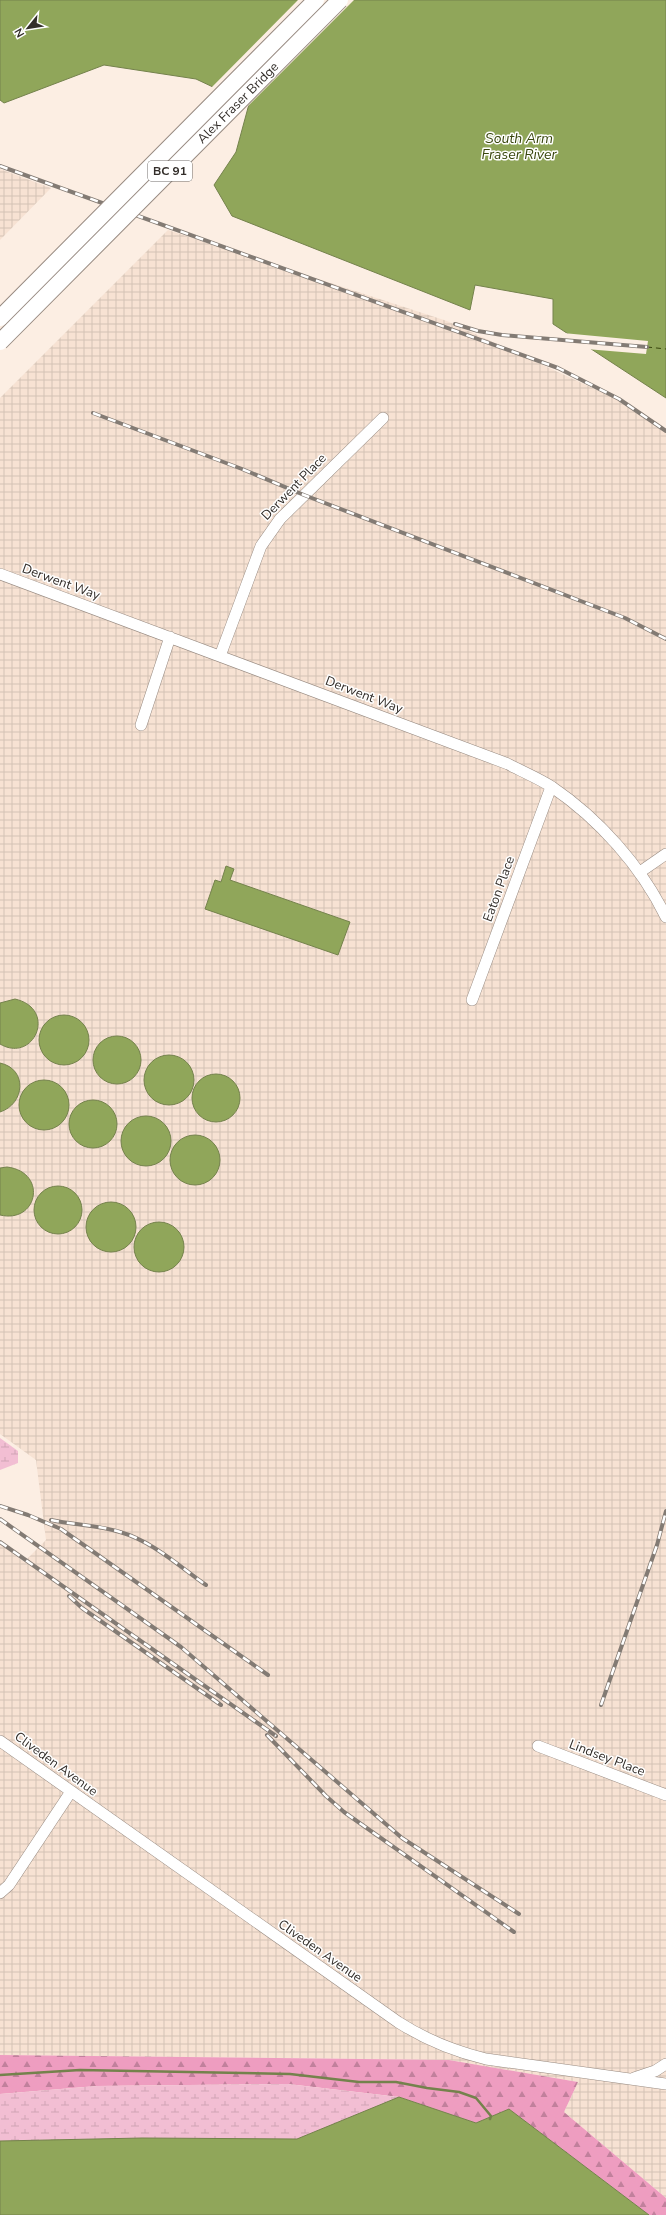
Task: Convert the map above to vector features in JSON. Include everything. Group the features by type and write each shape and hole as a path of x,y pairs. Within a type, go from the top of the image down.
{"highway":[{"name":"Alex Fraser Bridge","path":"0,318 316,0"},
{"name":"Alex Fraser Bridge","path":"0,342 340,0"}],"street":[{"name":"Derwent Place","path":"220,656 261,546 280,519 382,418"},
{"name":"Derwent Way","path":"0,574 508,764 551,787 596,822 640,872 666,917"},
{"path":"141,725 170,637"},
{"name":"Eaton Place","path":"472,1000 551,787"},
{"path":"640,872 666,854"},
{"name":"Cliveden Avenue","path":"0,1741 70,1793 398,2022 424,2038 463,2054 486,2059 666,2084"},
{"name":"Lindsey Place","path":"538,1746 666,1795"},
{"path":"0,1892 9,1885 70,1793"},
{"path":"630,2079 655,2071 666,2064"}],"shaded area":[{"path":"0,169 51,188 0,240"},
{"path":"168,230 447,321 638,409 666,430 666,2198 564,2112 578,2082 449,2060 0,2055 0,1543 24,1562 46,1540 36,1460 0,1434 0,398"}],"green space":[{"path":"0,1438 18,1451 18,1463 0,1470"},
{"path":"0,2055 449,2060 578,2082 564,2112 666,2198 666,2215 649,2215 509,2109 476,2123 399,2097 288,2084 97,2086 0,2094"},
{"path":"288,2084 399,2097 476,2123 509,2109 649,2215 0,2154 0,2094 97,2086"}],"water":[{"name":"South Arm Fraser River","path":"0,0 666,0 666,398 553,324 553,299 475,285 470,310 232,216 214,185 236,152 249,104 196,79 104,65 4,103 0,100"},
{"path":"226,866 234,869 230,880 350,922 338,955 205,909 215,880 221,882"},
{"path":"15,999 28,1005 36,1013 38,1023 36,1033 31,1041 23,1047 12,1048 0,1044 0,1003"},
{"path":"64,1015 73,1017 82,1022 87,1031 89,1040 87,1049 82,1058 73,1063 64,1065 55,1063 46,1058 41,1049 39,1040 41,1031 46,1022 55,1017"},
{"path":"112,1036 122,1036 134,1043 141,1055 141,1065 134,1077 122,1084 112,1084 104,1080 97,1073 93,1065 93,1055 97,1047 104,1040"},
{"path":"169,1055 178,1057 187,1062 192,1071 194,1080 192,1089 187,1098 178,1103 169,1105 160,1103 151,1098 146,1089 144,1080 146,1071 151,1062 160,1057"},
{"path":"0,1063 9,1066 15,1072 19,1079 20,1087 14,1102 8,1108 0,1112"},
{"path":"211,1074 221,1074 230,1078 236,1084 239,1089 239,1107 230,1118 221,1122 211,1122 202,1118 196,1112 192,1103 192,1093 196,1084 202,1078"},
{"path":"44,1080 54,1082 62,1087 67,1095 69,1105 67,1115 62,1123 54,1128 44,1130 34,1128 26,1123 21,1115 19,1105 21,1095 26,1087 34,1082"},
{"path":"88,1100 98,1100 110,1107 117,1119 117,1129 110,1141 98,1148 88,1148 80,1144 73,1137 69,1129 69,1119 73,1111 80,1104"},
{"path":"146,1116 155,1118 166,1127 171,1141 169,1150 160,1161 146,1166 137,1164 126,1155 121,1141 123,1132 132,1121"},
{"path":"195,1135 205,1137 213,1142 218,1150 220,1160 218,1170 213,1178 205,1183 195,1185 185,1183 177,1178 172,1170 170,1160 172,1150 177,1142 185,1137"},
{"path":"7,1167 20,1171 29,1178 33,1187 33,1196 30,1205 23,1212 13,1216 0,1215 0,1168"},
{"path":"53,1186 63,1186 75,1193 82,1205 82,1215 75,1227 63,1234 53,1234 45,1230 38,1223 34,1215 34,1205 38,1197 45,1190"},
{"path":"111,1202 120,1204 131,1213 136,1227 134,1236 125,1247 111,1252 102,1250 91,1241 86,1227 88,1218 97,1207"},
{"path":"159,1222 169,1224 177,1229 182,1237 184,1247 182,1257 177,1265 169,1270 159,1272 149,1270 141,1265 136,1257 134,1247 136,1237 141,1229 149,1224"},
{"path":"399,2097 476,2123 509,2109 649,2215 0,2215 0,2141 142,2138 297,2139"}],"pier":[{"path":"298,0 354,0 246,108 247,105 211,88"},
{"path":"563,333 648,341 646,354 586,349"}],"waterway":[{"path":"0,2075 80,2070 290,2074 359,2082 396,2082 459,2092 476,2098 491,2116 490,2119"}],"ferry route":[{"path":"647,347 666,349"}],"railway":[{"path":"0,166 558,368 619,399 666,431"},
{"path":"455,324 478,331 502,335 647,347"},
{"path":"93,413 242,469 304,495 625,618 666,639"},
{"path":"0,1506 28,1515 61,1529 268,1675"},
{"path":"601,1705 657,1545 666,1511"},
{"path":"0,1519 181,1647 402,1838 519,1914"},
{"path":"51,1520 103,1528 132,1536 165,1555 206,1585"},
{"path":"0,1542 276,1736"},
{"path":"69,1596 82,1608 221,1705"},
{"path":"267,1735 326,1796 344,1812 514,1932"}]}
